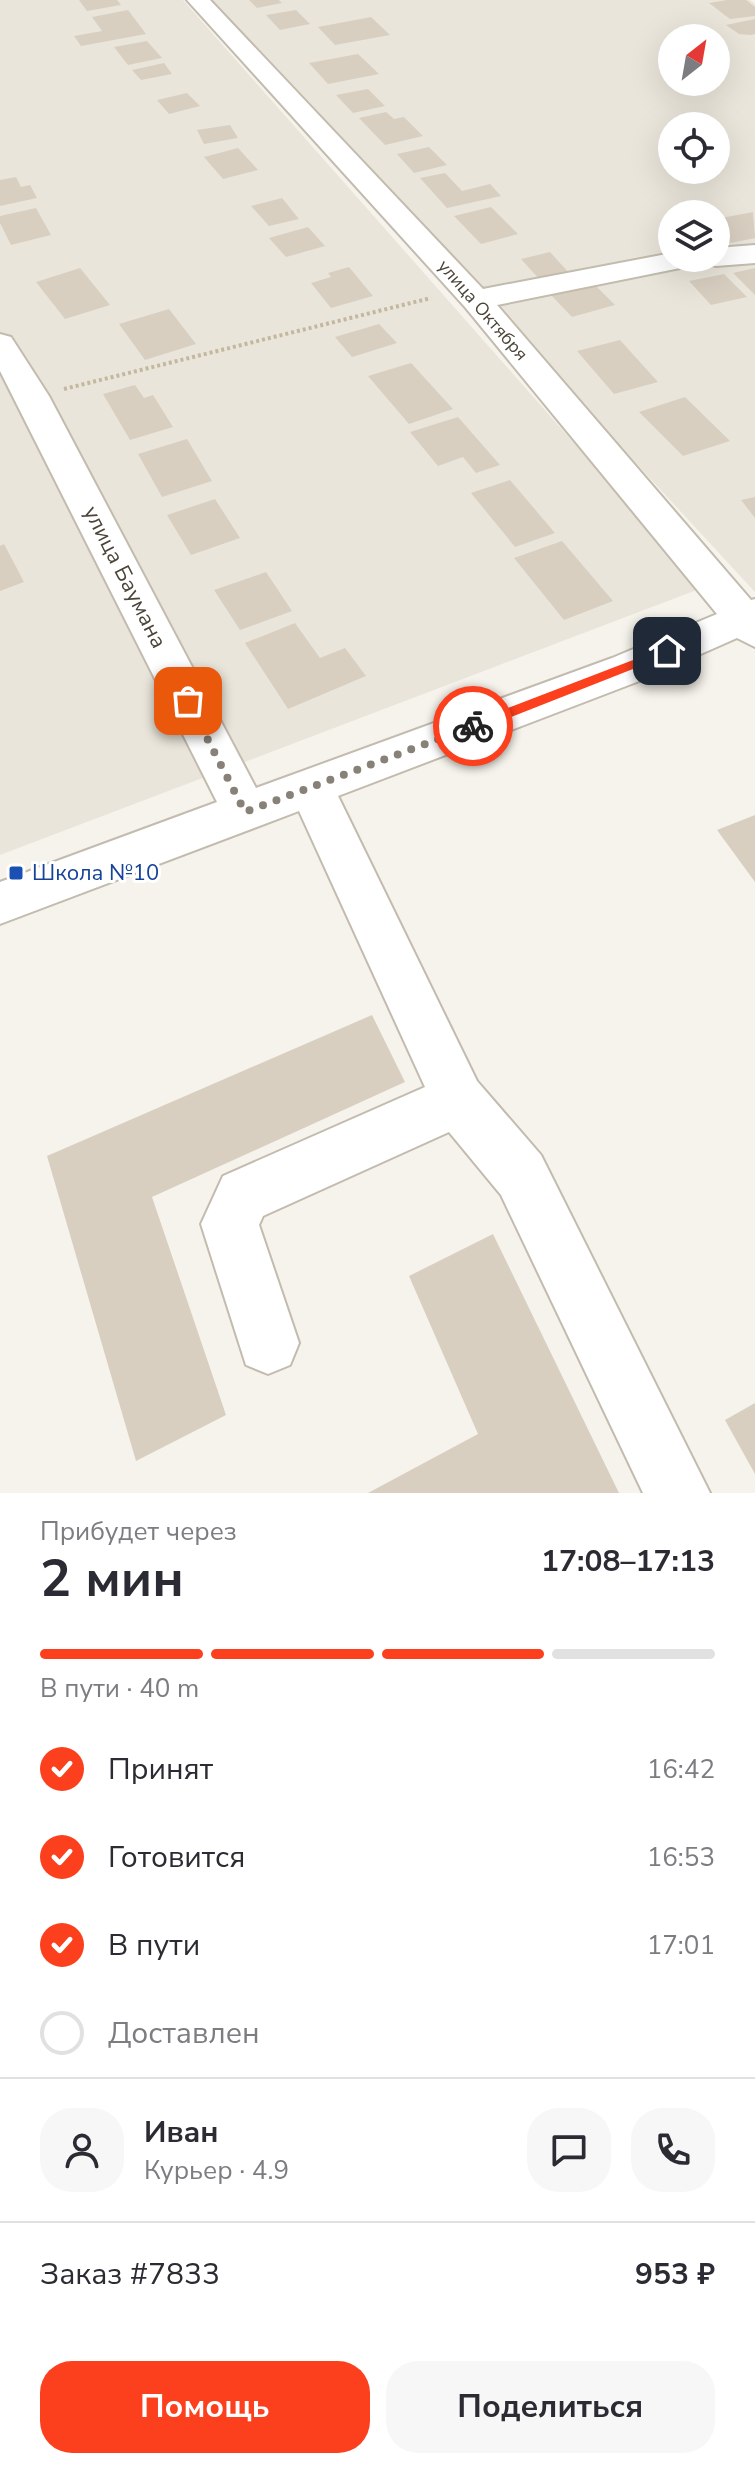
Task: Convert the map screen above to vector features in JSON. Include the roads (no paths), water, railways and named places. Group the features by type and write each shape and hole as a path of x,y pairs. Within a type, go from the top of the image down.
{"street":[{"name":"улица Октября","path":"198,0 471,295 751,621"},
{"path":"730,256 755,254"},
{"path":"471,295 658,264"},
{"name":"улица Баумана","path":"0,344 16,401 245,812"},
{"path":"0,903 751,621"},
{"path":"311,787 458,1100 521,1175 677,1493"},
{"path":"268,1343 230,1224 243,1196 458,1100"}],"place":[{"name":"Школа №10","path":"16,873"}]}
